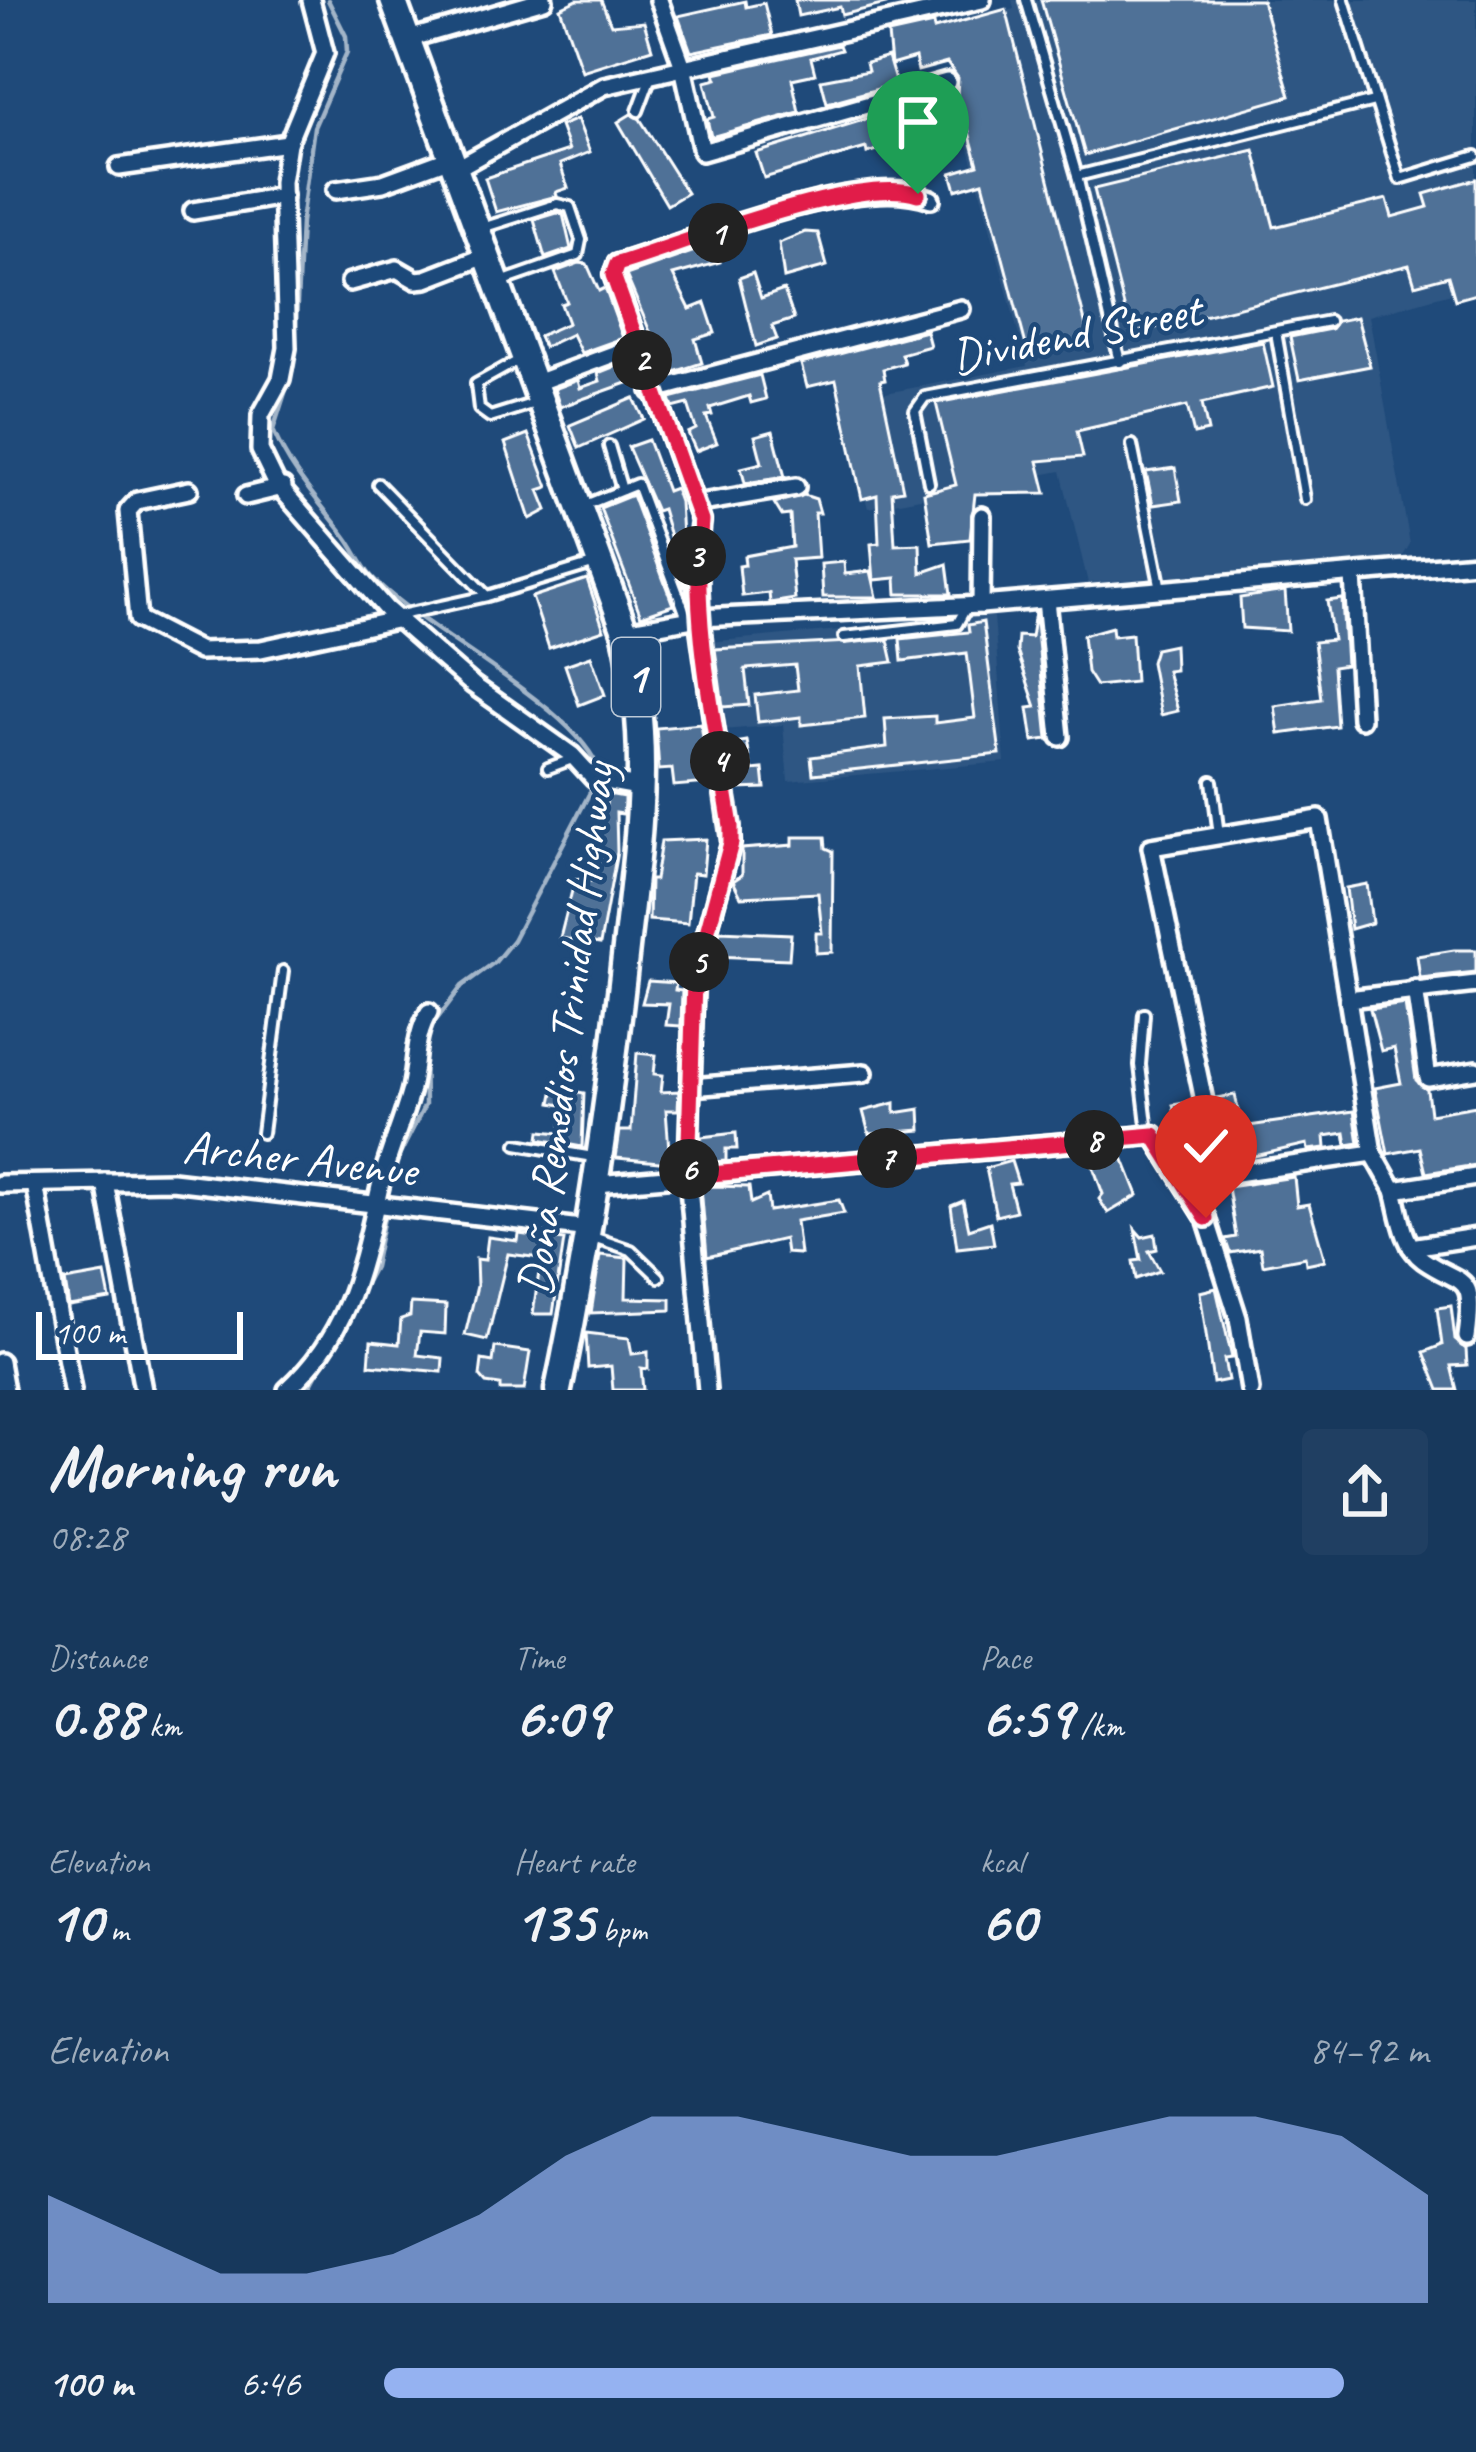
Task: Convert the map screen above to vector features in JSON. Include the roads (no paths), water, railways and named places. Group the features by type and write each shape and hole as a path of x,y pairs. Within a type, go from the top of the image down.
{"highway":[{"name":"Doña Remedios Trinidad Highway","path":"393,0 483,256 625,631 642,713 644,788 599,1171 558,1390"}],"street":[{"path":"311,0 325,53 288,143 283,196 286,348 281,379 257,429 260,450 283,487 362,586 473,685 599,780 644,788"},
{"path":"405,40 544,0"},
{"path":"659,0 683,67 702,152 947,82"},
{"path":"336,190 450,165 604,86 930,5 982,0"},
{"path":"119,167 288,143"},
{"path":"707,1390 688,1176 694,981 731,843 693,619 695,550 701,521 613,275 617,264 829,199 889,188 931,199"},
{"path":"193,211 283,196"},
{"path":"350,282 397,268 416,280 426,279 483,256"},
{"path":"651,391 961,309"},
{"path":"535,393 638,345"},
{"path":"246,496 283,487"},
{"path":"695,504 796,487"},
{"path":"189,490 137,501 128,511 135,611 151,630 220,654 339,636 401,616"},
{"path":"974,605 982,516"},
{"path":"625,631 693,619 1046,600 1476,563"},
{"path":"1353,574 1361,719"},
{"path":"1046,600 1060,736"},
{"path":"1219,1173 1151,848 1319,819 1373,1153 1394,1190 1411,1247 1423,1260 1456,1273 1471,1291 1467,1337"},
{"path":"1348,999 1476,984"},
{"path":"1415,989 1428,1078 1476,1070"},
{"path":"287,1390 318,1364 364,1267 376,1204 411,1090 417,1036 429,1012"},
{"path":"691,1087 864,1073"},
{"path":"599,1171 688,1176 1154,1135 1206,1218 1250,1390"},
{"path":"1184,1181 1373,1153"},
{"path":"1394,1190 1476,1177"},
{"name":"Archer Avenue","path":"0,1184 172,1181 589,1232"},
{"path":"105,1182 142,1390"},
{"path":"34,1184 72,1390"},
{"path":"1411,1247 1476,1237"},
{"path":"0,1362 5,1390"}],"lane":[{"path":"1026,0 1077,176 1120,362"},
{"path":"1344,0 1400,179 1476,156"},
{"path":"638,111 650,74"},
{"path":"1077,176 1374,101"},
{"path":"474,231 557,204 570,207 581,240 578,255 494,284"},
{"name":"Dividend Street","path":"929,483 915,411 925,398 1329,321"},
{"path":"1276,332 1305,500"},
{"path":"522,359 476,384 479,409 490,417 535,393"},
{"path":"1132,445 1162,591"},
{"path":"609,446 622,490"},
{"path":"378,484 487,596"},
{"path":"578,508 637,484 693,619"},
{"path":"401,616 597,562"},
{"path":"844,637 957,625 974,605"},
{"path":"548,769 575,758"},
{"path":"1212,782 1219,836"},
{"path":"262,1133 283,970"},
{"path":"1144,1014 1140,1064 1148,1135"},
{"path":"517,1144 599,1171"},
{"path":"589,1232 631,1250 659,1277"}],"waterway":[{"path":"328,0 346,36 347,52 314,127 301,222 294,365 273,430 297,473 371,576 563,723 587,748 600,773 513,940 495,962 462,986 428,1031"},
{"path":"392,1170 425,1105 424,1046"},
{"path":"308,1390 374,1267 385,1213"}]}
